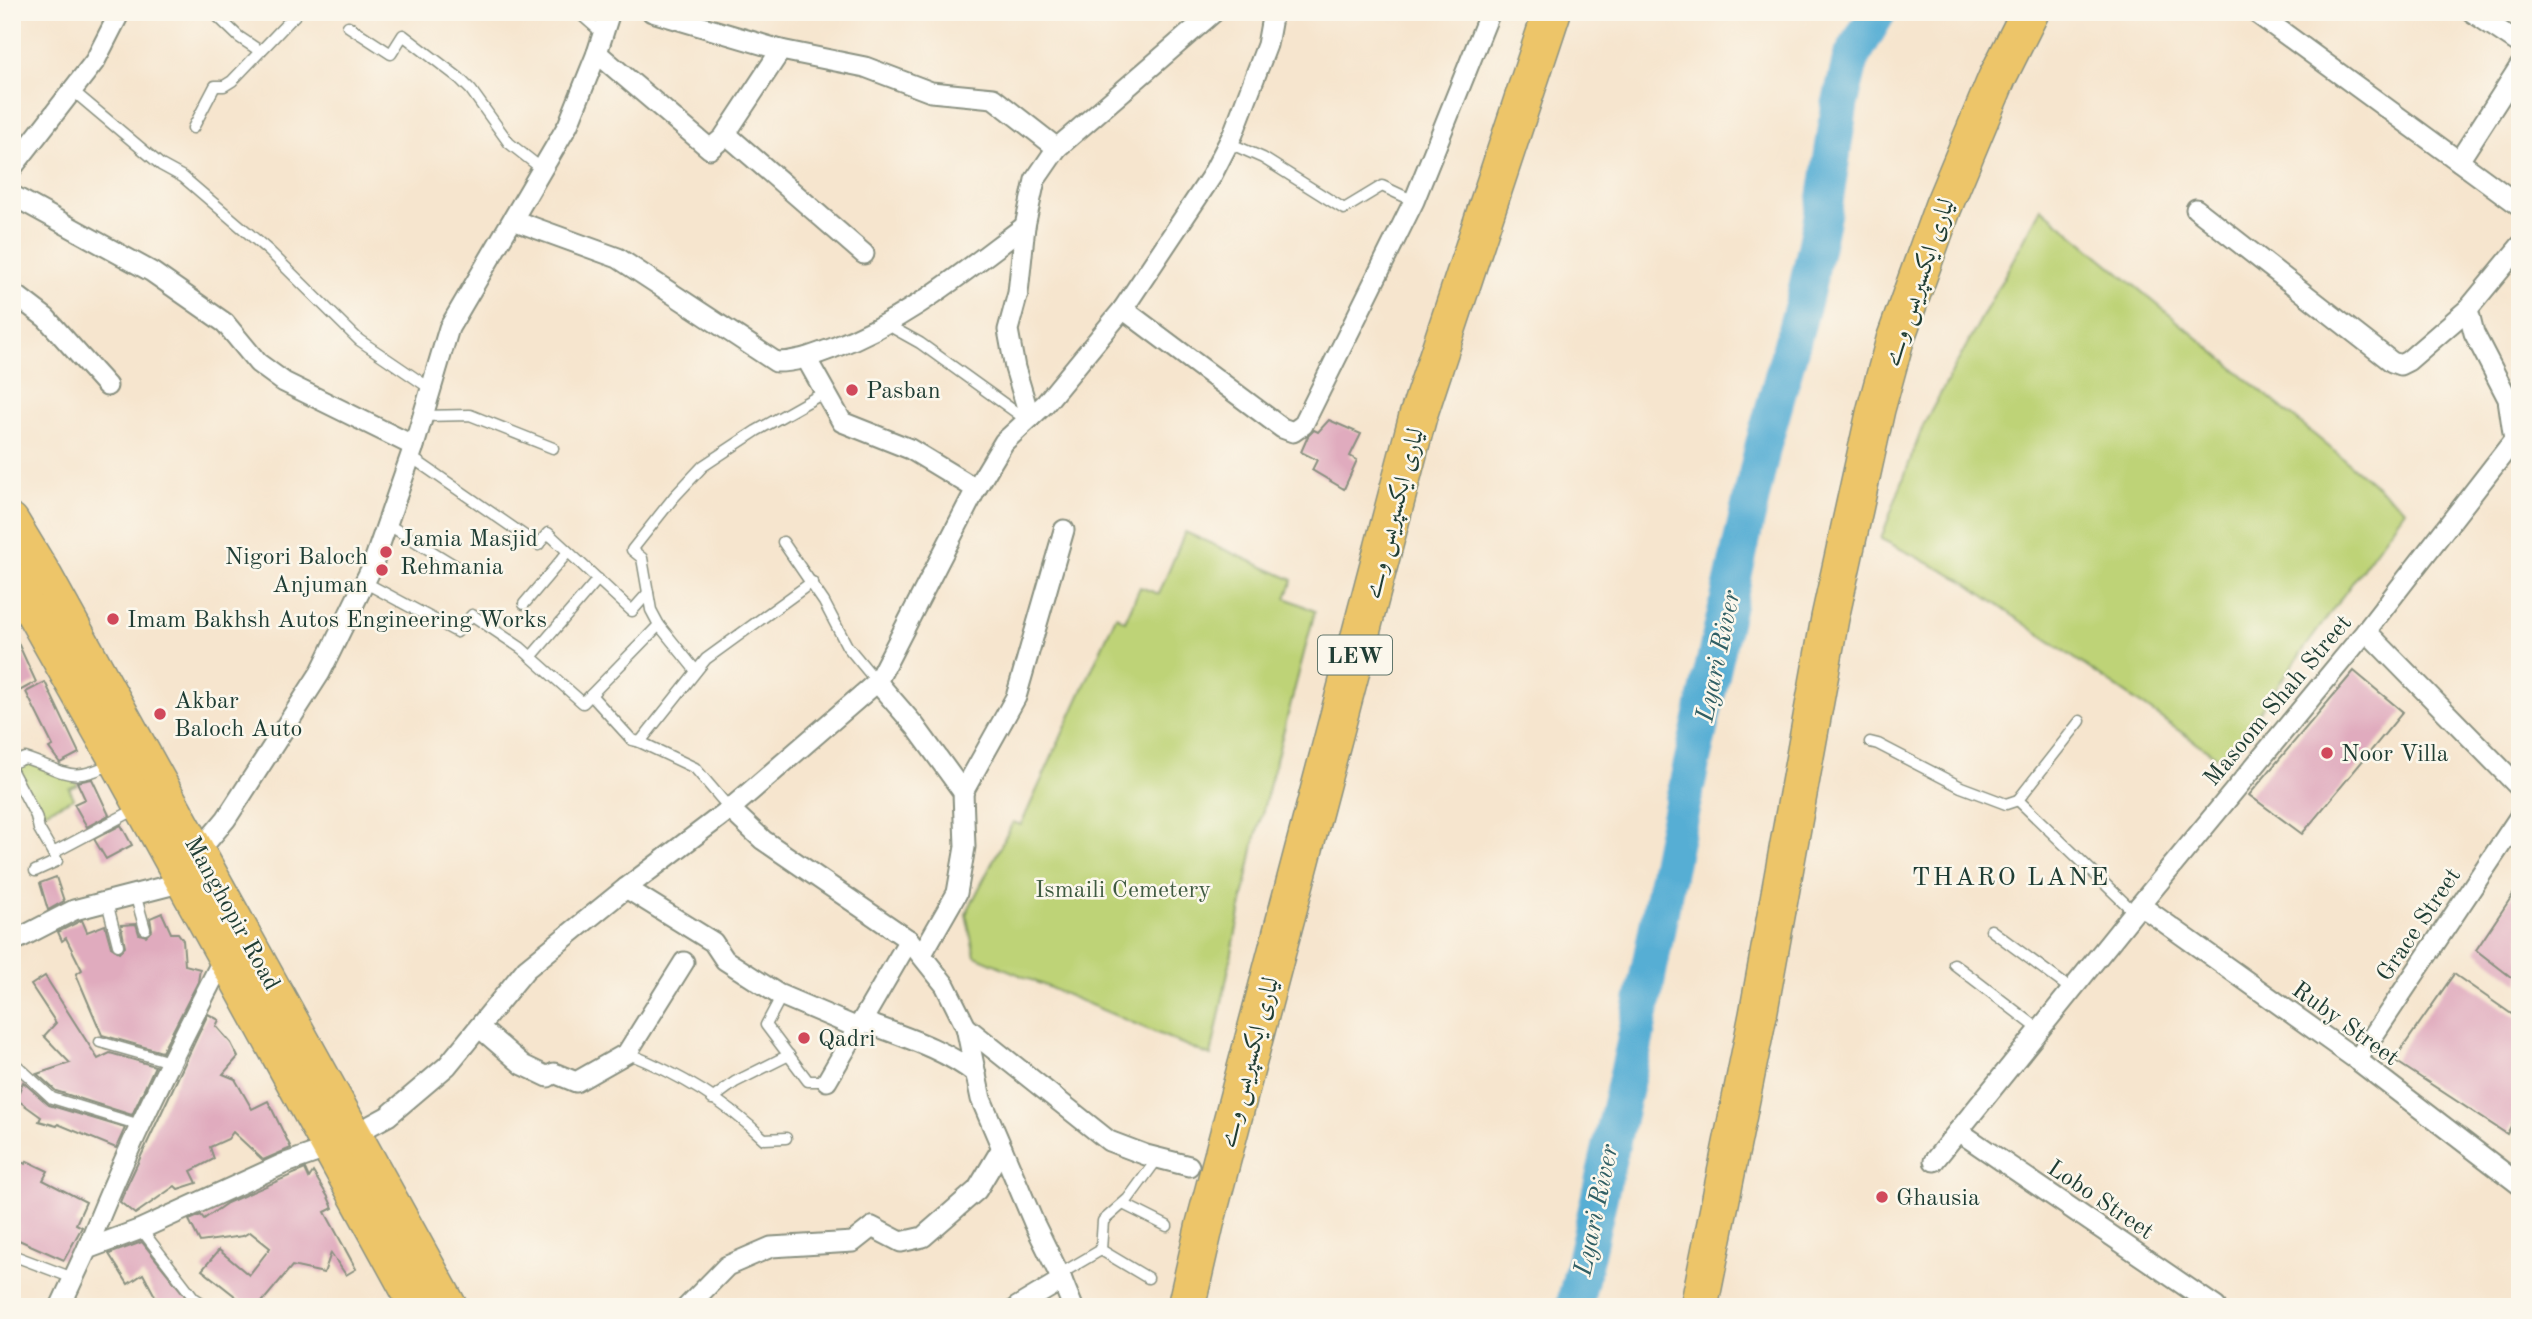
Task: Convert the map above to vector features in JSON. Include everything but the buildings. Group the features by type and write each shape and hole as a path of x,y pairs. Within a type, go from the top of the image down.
{"highway":[{"name":"لیاری ایکسپریس وے","path":"1186,1307 1205,1224 1418,416 1552,12"},
{"name":"لیاری ایکسپریس وے","path":"1699,1307 1758,1014 1830,618 1876,409 1899,329 1943,207 1997,78 2030,12"},
{"name":"LEW","path":"1156,1292 1205,1224"}],"main road":[{"name":"Manghopir Road","path":"12,520 200,851 343,1141 416,1307"},
{"name":"Manghopir Road","path":"12,578 141,806 223,959 451,1307"}],"street":[{"path":"12,168 95,61 120,12"},
{"path":"200,851 226,819 320,673 364,582 387,524 412,452 449,328 568,125 610,12"},
{"path":"652,12 781,50 865,67 931,92 993,98 1057,148"},
{"path":"1029,419 1007,330 1018,293 1025,226 1035,180 1057,148 1214,12"},
{"path":"87,1249 141,1229 283,1164 343,1141 387,1116 447,1066 526,969 730,809 877,682 976,489 1004,442 1045,404 1123,309 1211,177 1228,143 1267,45 1273,12"},
{"path":"1123,309 1271,419 1293,432 1303,425 1414,201 1490,12"},
{"path":"2255,12 2520,206"},
{"path":"2472,12 2520,44"},
{"path":"600,43 710,149 726,134 781,50"},
{"path":"2459,161 2520,66"},
{"path":"726,134 864,254"},
{"path":"12,195 152,272 225,323 258,363 284,382 412,452"},
{"path":"2196,209 2392,362 2400,365 2468,309 2520,246"},
{"path":"513,220 618,258 776,362 796,362 855,339 914,309 1025,226"},
{"path":"12,292 46,318 107,386"},
{"name":"Masoom Shah Street","path":"1934,1161 2137,908 2367,631 2514,440 2515,412 2474,333 2468,309"},
{"path":"806,358 842,422 910,449 976,489"},
{"path":"827,1081 860,1025 957,893 965,848 963,792 1016,697 1064,530"},
{"path":"2367,631 2520,788"},
{"path":"877,682 915,726 963,792"},
{"path":"730,809 763,840 915,947 945,985 966,1027 981,1099 1073,1307"},
{"name":"Grace Street","path":"2357,1060 2520,816"},
{"path":"12,942 74,910 183,882"},
{"path":"626,888 713,942 725,960 782,995 941,1052 960,1061 976,1074"},
{"name":"Ruby Street","path":"2137,908 2357,1060 2520,1185"},
{"path":"60,1307 87,1249 113,1182 223,959"},
{"path":"479,1027 523,1065 548,1077 554,1073 576,1082 627,1053 684,962"},
{"path":"966,1027 1109,1140 1189,1166"},
{"name":"Lobo Street","path":"1958,1131 2216,1307"},
{"path":"687,1307 727,1266 771,1247 852,1242 872,1227 901,1242 923,1237 977,1190 1002,1148"},
{"path":"1017,1307 1061,1277"}],"lane":[{"path":"213,12 239,37 260,51"},
{"path":"193,128 215,86 224,86 232,81 298,12"},
{"path":"578,12 600,43"},
{"path":"348,26 391,54 403,36 459,78 471,90 509,143 542,169"},
{"path":"72,90 160,165 183,177 269,251 359,340 431,389"},
{"path":"1228,143 1263,158 1344,209 1382,186 1414,201"},
{"path":"886,324 920,343 1029,419"},
{"path":"696,671 659,625 651,610 642,558 632,550 674,497 703,466 756,431 825,392"},
{"path":"423,416 470,415 553,448"},
{"path":"412,452 538,545 548,533 632,611 648,593"},
{"path":"387,524 459,568"},
{"path":"782,542 812,582 847,646 877,682"},
{"path":"524,604 568,552"},
{"path":"531,657 598,579"},
{"path":"364,582 457,632 472,615 531,657 583,703 659,625"},
{"path":"640,742 706,659 812,582"},
{"path":"590,695 632,740 695,768 730,809"},
{"path":"1870,742 1961,787 2006,804 2018,800 2080,720"},
{"path":"12,762 25,758 79,777 92,774 116,762"},
{"path":"12,771 57,861 35,871"},
{"path":"2018,800 2137,908"},
{"path":"53,853 141,806"},
{"path":"135,894 145,929"},
{"path":"107,902 118,945"},
{"path":"1992,930 2072,990"},
{"path":"1954,964 2040,1030"},
{"path":"782,995 766,1025 808,1081 827,1081"},
{"path":"100,1042 170,1062"},
{"path":"627,1053 669,1070 744,1119 764,1139 786,1138"},
{"path":"712,1099 735,1082 789,1055"},
{"path":"12,1061 52,1098 140,1125"},
{"path":"1101,1250 1103,1221 1123,1204 1158,1158"},
{"path":"1123,1204 1167,1226"},
{"path":"141,1229 194,1298 208,1307"},
{"path":"1061,1277 1101,1250"},
{"path":"1101,1250 1156,1292"},
{"path":"12,1255 74,1278"}],"green space":[{"path":"2041,208 2405,510 2223,761 1960,579 1881,539 1923,426"},
{"name":"Ismaili Cemetery","path":"1185,532 1293,580 1286,598 1315,611 1254,844 1211,1056 975,956 966,914 1013,822 1021,825 1116,616 1125,621 1140,587 1159,594"},
{"path":"25,758 73,776 78,785 69,788 74,798 36,816 12,763"}],"waterway":[{"name":"Lyari River","path":"1574,1307 1634,1046 1674,842 1763,446 1804,300 1816,246 1840,104 1851,58 1878,12"}],"place":[{"name":"Pasban","path":"852,390"},
{"name":"Jamia Masjid Rehmania","path":"386,552"},
{"name":"Nigori Baloch Anjuman","path":"382,570"},
{"name":"Imam Bakhsh Autos Engineering Works","path":"113,619"},
{"name":"Akbar Baloch Auto","path":"160,714"},
{"name":"Noor Villa","path":"2327,753"},
{"name":"Qadri","path":"804,1038"},
{"name":"Ghausia","path":"1882,1197"}],"district":[{"name":"THARO LANE","path":"2011,876"}]}
